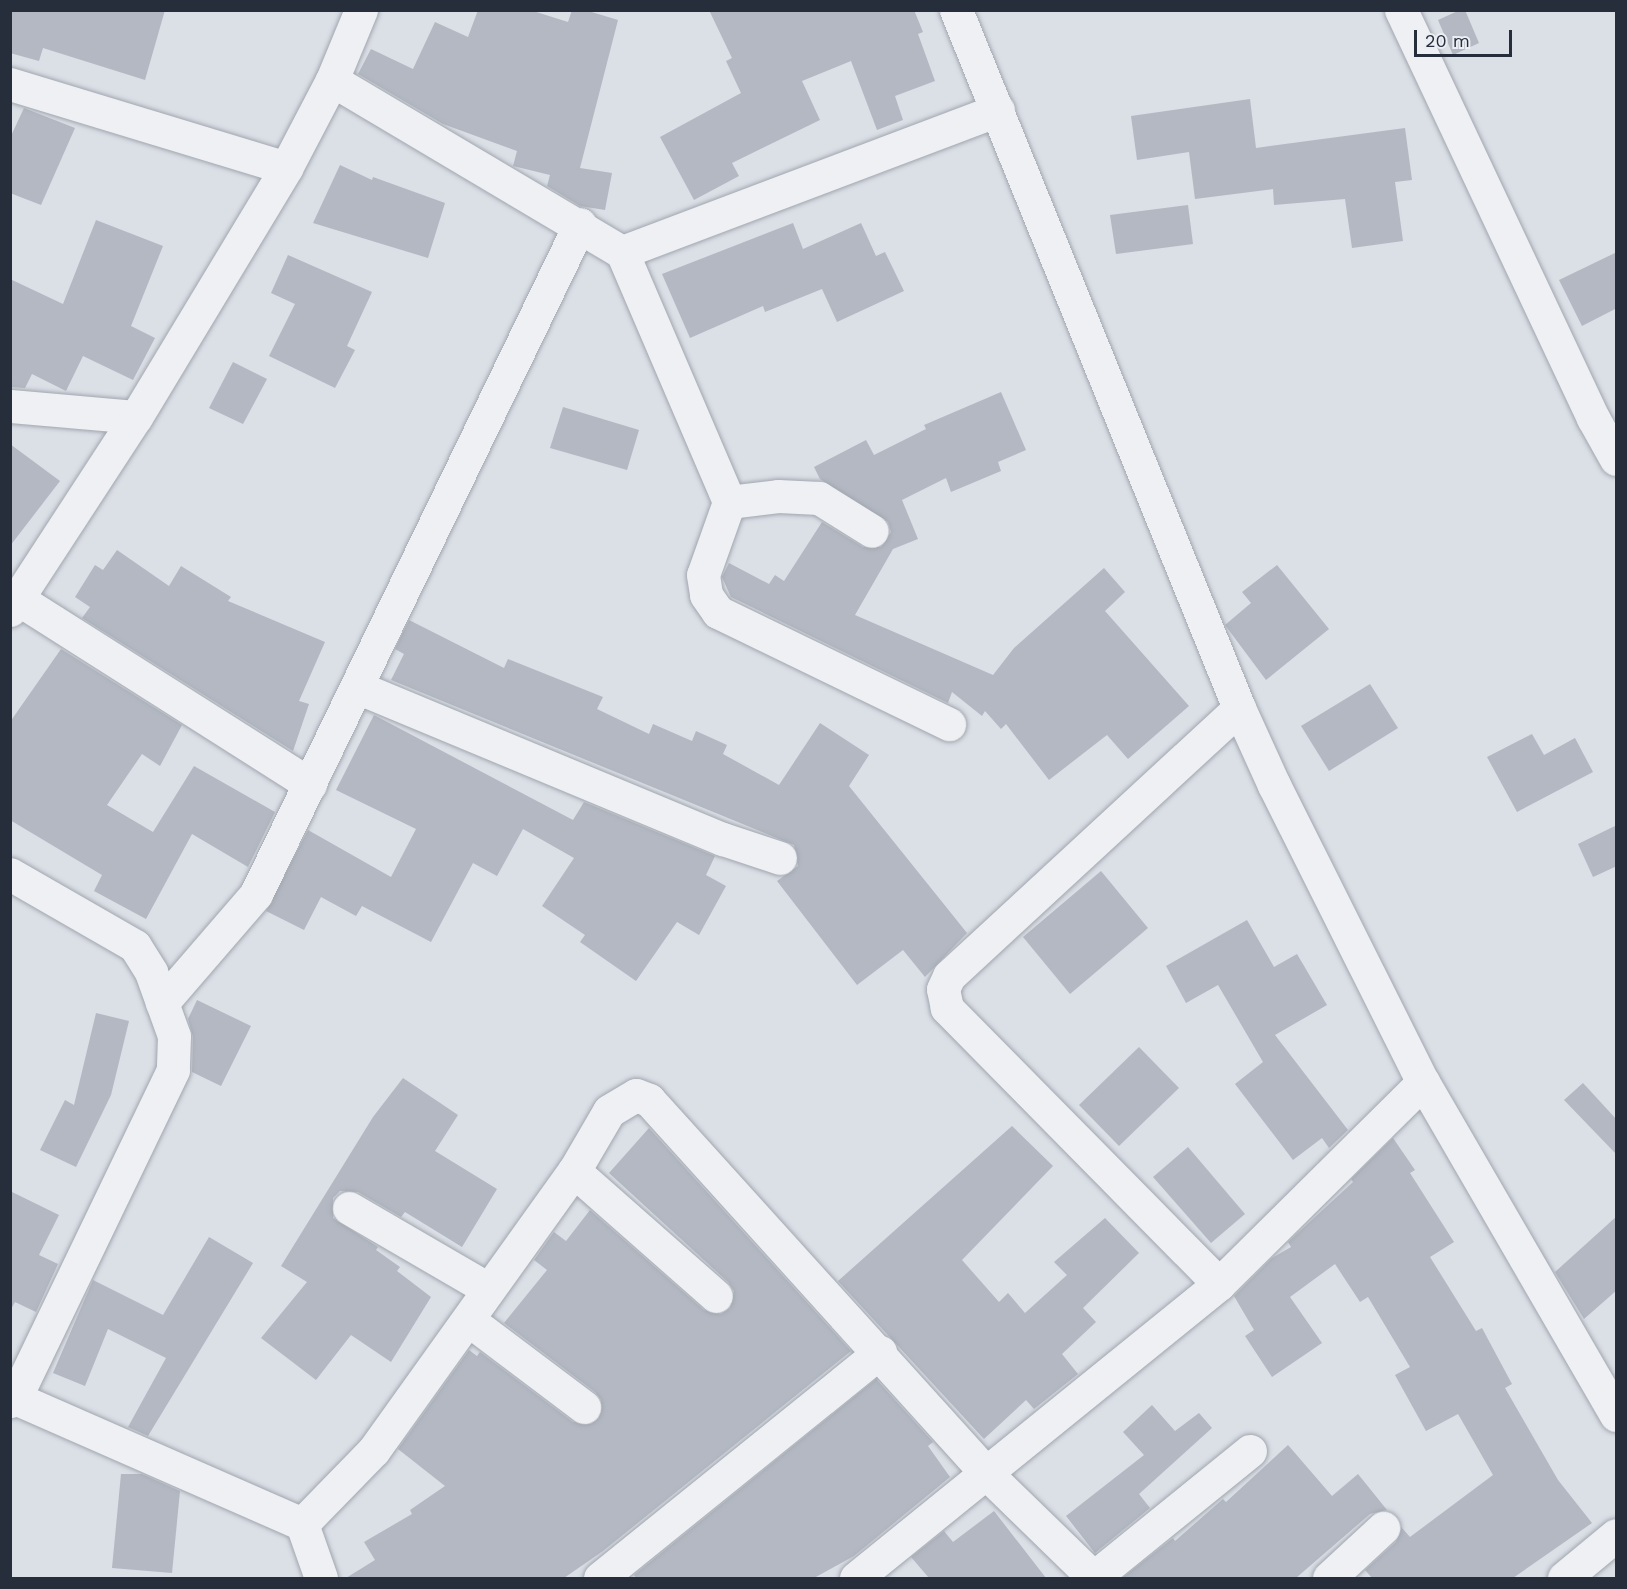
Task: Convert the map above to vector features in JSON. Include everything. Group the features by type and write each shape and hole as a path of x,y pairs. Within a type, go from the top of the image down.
{"street":[{"path":"310,784 14,604 136,417 286,168 332,80 361,10"},
{"path":"956,10 1239,708 1423,1082 1617,1415"},
{"path":"1401,10 1605,414 1617,459"},
{"path":"332,80 580,224 622,252 729,501 703,575 706,595 718,612 949,724"},
{"path":"10,84 286,168"},
{"path":"622,252 998,110"},
{"path":"162,1003 256,894 580,224"},
{"path":"10,406 136,417"},
{"path":"729,501 778,496 819,498 872,531"},
{"path":"357,687 723,839 780,858"},
{"path":"1219,1284 947,1008 943,989 949,976 1239,708"},
{"path":"10,874 135,946 151,972 174,1036 173,1070 13,1400 302,1524 321,1578"},
{"path":"856,1578 1219,1284 1423,1082"},
{"path":"302,1524 374,1450 470,1321 488,1289 574,1171 609,1112 636,1095 648,1100 880,1352 987,1474 1093,1578 1250,1451"},
{"path":"574,1171 716,1296"},
{"path":"349,1208 488,1289"},
{"path":"470,1321 585,1407"},
{"path":"614,1574 880,1352"},
{"path":"1329,1578 1383,1528"},
{"path":"1564,1578 1617,1535"}],"building":[{"path":"10,10 165,10 145,80 43,48 39,61 10,53"},
{"path":"478,10 530,10 568,22 572,10 585,10 618,20 580,168 612,173 605,210 580,206 547,186 550,175 513,166 517,151 443,124 358,74 371,49 413,69 435,22 468,37"},
{"path":"709,10 914,10 923,32 918,34 935,81 895,96 903,120 877,130 851,61 802,81 820,120 732,163 739,176 694,200 660,137 741,93 726,61 732,58"},
{"path":"1465,10 1479,43 1453,55 1438,20"},
{"path":"1250,99 1256,148 1405,128 1412,180 1395,182 1403,241 1352,248 1345,199 1274,205 1273,189 1195,199 1189,152 1137,160 1131,116"},
{"path":"24,108 75,128 41,205 10,193 10,138"},
{"path":"340,165 372,180 373,177 445,203 428,258 313,223"},
{"path":"1188,205 1193,244 1116,254 1110,215"},
{"path":"96,220 163,246 131,326 155,338 133,380 83,356 66,391 32,374 25,388 10,387 10,279 63,304"},
{"path":"793,223 803,249 861,223 876,256 885,252 904,291 837,322 822,289 765,312 763,306 690,338 662,274"},
{"path":"1617,252 1617,308 1582,326 1559,280"},
{"path":"288,255 372,292 347,346 355,350 335,388 269,356 295,304 271,293"},
{"path":"233,362 267,379 243,424 209,408"},
{"path":"1001,392 1026,450 998,462 1001,471 951,492 946,478 902,500 918,539 893,549 855,615 993,675 1014,648 1104,568 1125,592 1105,611 1189,706 1128,759 1107,735 1049,780 1006,724 1001,729 985,711 982,716 952,692 948,703 731,597 722,577 729,563 769,584 775,575 784,581 822,522 863,547 881,547 891,532 888,522 820,479 814,467 866,440 874,455 926,429 924,425"},
{"path":"563,407 639,430 627,470 550,448"},
{"path":"10,444 60,481 10,546"},
{"path":"117,550 169,586 181,566 231,597 228,601 325,642 299,701 309,704 293,751 82,618 90,607 75,597 95,565 103,570"},
{"path":"1277,565 1329,629 1266,680 1225,625 1251,603 1242,592"},
{"path":"409,620 504,668 508,659 603,697 597,709 649,734 653,724 692,741 696,731 727,745 723,754 779,785 820,723 869,755 849,786 967,933 925,977 903,950 857,985 777,881 798,866 794,845 391,680 404,654 395,649"},
{"path":"61,649 182,725 160,766 142,754 107,805 153,832 194,766 275,812 248,867 192,834 146,919 94,891 102,875 10,820 10,722"},
{"path":"1370,684 1398,728 1329,771 1301,726"},
{"path":"374,715 573,820 584,802 715,856 706,875 726,886 699,935 677,922 636,981 580,942 585,935 542,906 574,858 523,829 497,876 473,863 431,942 362,906 356,916 321,897 304,930 266,911 308,830 391,877 416,829 336,790"},
{"path":"1532,734 1544,755 1575,738 1593,772 1517,812 1487,757"},
{"path":"1617,825 1617,866 1593,877 1578,844"},
{"path":"1101,871 1148,928 1070,994 1023,937"},
{"path":"1247,920 1274,967 1297,954 1327,1005 1275,1035 1348,1130 1329,1148 1322,1138 1293,1160 1235,1084 1263,1062 1218,985 1186,1003 1166,966"},
{"path":"197,1000 251,1026 221,1086 192,1072 193,1037 188,1019"},
{"path":"96,1013 129,1021 111,1095 76,1167 40,1150 65,1100 74,1105"},
{"path":"1139,1047 1179,1088 1119,1146 1079,1105"},
{"path":"403,1078 458,1115 435,1151 497,1189 462,1247 405,1212 401,1217 358,1192 340,1191 333,1198 333,1218 378,1247 376,1250 400,1267 397,1271 431,1297 391,1362 351,1335 316,1380 261,1338 307,1282 281,1266 373,1117"},
{"path":"1583,1083 1617,1120 1617,1155 1564,1100"},
{"path":"1012,1126 1053,1166 962,1260 999,1302 1008,1293 1025,1313 1067,1275 1054,1262 1105,1218 1139,1253 1083,1308 1096,1322 1062,1354 1078,1374 1034,1409 1026,1400 984,1439 838,1281"},
{"path":"649,1128 851,1351 603,1551 564,1578 346,1578 375,1560 364,1542 412,1514 410,1510 445,1486 398,1449 469,1350 477,1356 480,1352 573,1422 591,1424 599,1418 601,1400 595,1392 504,1323 547,1270 534,1260 554,1232 566,1241 590,1210 704,1310 721,1314 730,1308 734,1291 728,1282 609,1173"},
{"path":"1393,1138 1415,1170 1410,1173 1454,1242 1430,1257 1476,1331 1482,1328 1512,1384 1505,1388 1558,1480 1592,1523 1513,1578 1372,1578 1365,1570 1396,1542 1401,1527 1410,1537 1493,1475 1458,1414 1426,1431 1395,1375 1410,1367 1368,1297 1360,1302 1335,1264 1290,1297 1322,1343 1272,1377 1245,1336 1254,1330 1234,1296 1272,1258 1291,1247 1288,1242 1353,1182 1351,1179"},
{"path":"1188,1147 1245,1214 1211,1243 1153,1177"},
{"path":"10,1191 59,1215 39,1255 58,1264 36,1312 15,1302 10,1311"},
{"path":"1617,1216 1617,1290 1584,1319 1555,1272"},
{"path":"209,1237 253,1263 148,1436 128,1427 166,1358 108,1329 85,1386 53,1373 93,1280 163,1315"},
{"path":"876,1379 933,1442 928,1446 950,1477 854,1556 814,1578 636,1578 634,1575"},
{"path":"1152,1405 1175,1431 1199,1413 1212,1428 1139,1494 1150,1508 1095,1553 1066,1516 1144,1455 1123,1432"},
{"path":"1288,1445 1332,1496 1358,1474 1387,1510 1370,1514 1296,1578 1122,1578 1173,1538 1175,1541 1223,1499 1226,1502"},
{"path":"121,1474 142,1474 180,1491 172,1573 112,1568"},
{"path":"994,1511 1046,1578 929,1578 911,1557 944,1531 953,1542"}]}
